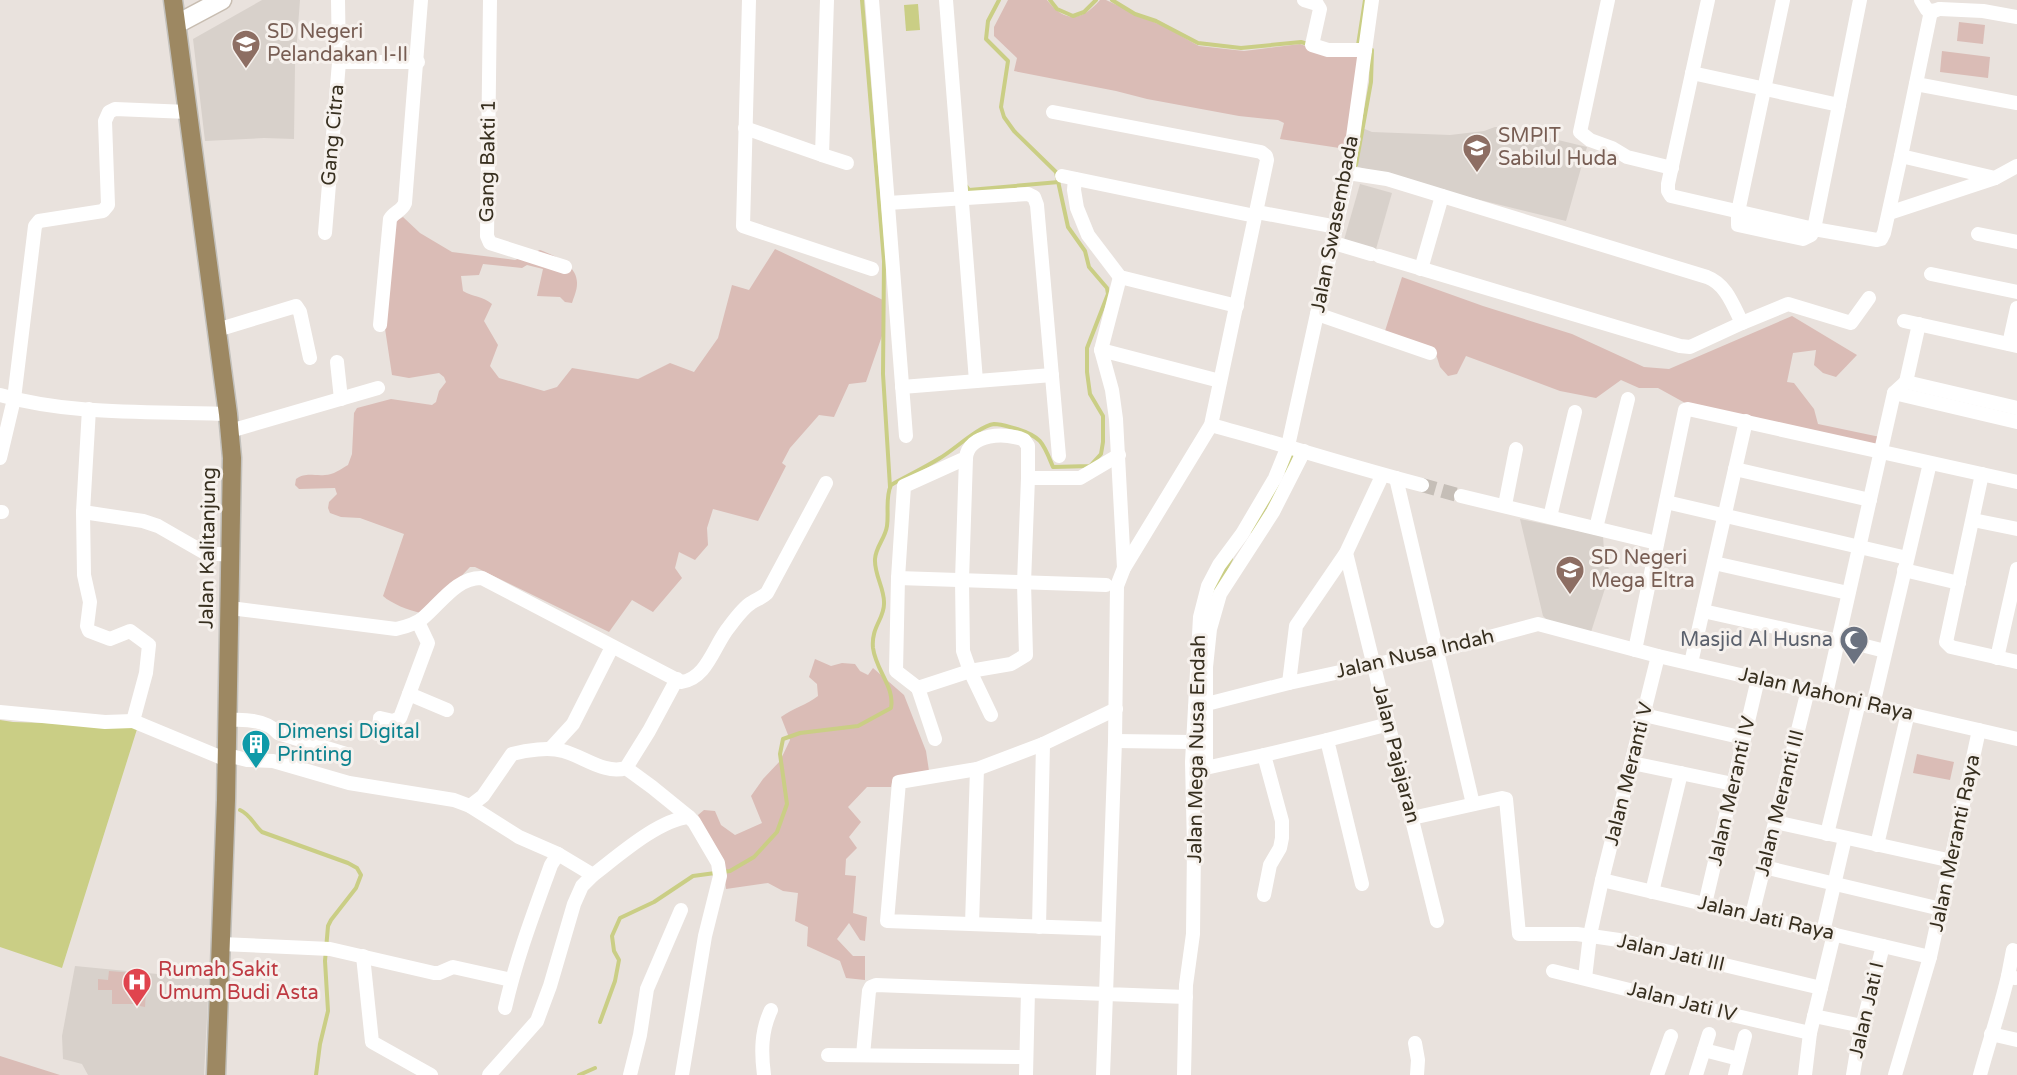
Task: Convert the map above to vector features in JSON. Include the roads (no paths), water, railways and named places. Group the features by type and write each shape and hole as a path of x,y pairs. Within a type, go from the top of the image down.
{"main road":[{"name":"Jalan Kalitanjung","path":"173,0 177,24 175,112 217,330 229,422 232,489 227,758 216,1075"}],"street":[{"path":"177,24 222,0"},
{"name":"Gang Citra","path":"325,233 339,62 338,0"},
{"path":"380,325 390,219 393,213 400,210 405,203 418,62 421,0"},
{"name":"Gang Bakti 1","path":"490,0 487,236 490,243 565,267"},
{"path":"749,0 743,226 872,269"},
{"path":"822,155 827,0"},
{"path":"872,0 906,436"},
{"path":"946,0 976,381"},
{"path":"1304,0 1317,4 1320,9 1312,45 1328,50 1365,50"},
{"name":"Jalan Swasembada","path":"1288,446 1348,173 1372,0"},
{"path":"1608,0 1580,132 1590,140 1612,148 1627,157 1672,168"},
{"path":"1708,0 1668,184 1671,196 1738,212 1780,228 1814,229 1877,240 1881,239 1884,233 1916,84 1939,6"},
{"path":"1738,212 1782,0"},
{"path":"1814,229 1860,0"},
{"path":"1921,0 1924,7 1939,6 2017,17"},
{"path":"1959,0 1983,11"},
{"path":"339,62 418,62"},
{"path":"1692,74 1839,105"},
{"path":"1916,84 2017,104"},
{"path":"0,458 14,399 34,229 39,221 106,209 108,204 105,121 109,112 115,109 175,112"},
{"path":"1053,112 1261,152 1267,160 1211,425 1112,581"},
{"path":"745,128 847,164"},
{"path":"1901,156 1995,178"},
{"path":"1889,213 1995,178 2017,166"},
{"path":"1348,173 1387,179 1716,280 1722,286 1742,322"},
{"path":"1237,306 1120,277 1088,235 1077,208 1069,178 1337,227"},
{"path":"888,203 1028,194 1034,197 1037,205 1059,456"},
{"path":"1421,269 1442,196"},
{"path":"1978,234 2017,242"},
{"path":"1334,243 1680,346 1690,347 1742,322 1788,304 1851,323 1869,298"},
{"path":"1931,274 2017,292"},
{"path":"1103,1075 1116,709 1112,581 1119,455 1112,390 1101,350 1120,277"},
{"path":"217,330 296,306 300,312 310,358"},
{"path":"1904,321 2013,345 2017,308"},
{"path":"1317,314 1430,353"},
{"path":"1826,694 1894,393 1906,382 1919,324"},
{"path":"1101,350 1220,381"},
{"path":"337,362 341,399"},
{"path":"902,387 1052,375"},
{"path":"1906,382 2017,408"},
{"path":"0,395 39,404 229,422 341,399 378,388"},
{"path":"1894,393 2017,422"},
{"path":"1596,528 1628,399"},
{"path":"89,409 83,512 84,575 90,602 89,631 110,639 130,631 149,645 146,673 133,721"},
{"path":"1635,650 1685,410 1692,409 2017,482"},
{"path":"1550,517 1575,412"},
{"path":"1691,663 1746,421"},
{"path":"1211,425 1422,485"},
{"path":"918,688 970,671 1011,664 1026,655 1024,583 1028,447 1024,440 1016,436 996,435 981,441 967,453 966,458 962,580 963,651 970,671 991,715"},
{"name":"Jalan Mega Nusa Endah","path":"1184,1075 1186,997 1193,934 1193,742 1201,705 1200,617 1208,586 1275,478 1288,446"},
{"path":"1505,506 1516,449"},
{"path":"1304,451 1273,512 1220,594 1210,629 1201,705 1207,766 1264,755 1389,724"},
{"path":"1028,478 1080,478 1119,455"},
{"path":"935,739 918,688 896,671 898,578 904,486 966,458"},
{"path":"1827,834 1866,703 1885,651 1930,463"},
{"path":"1735,470 1870,500"},
{"path":"1982,474 1946,642 1951,647 2017,662"},
{"path":"1289,683 1296,626 1346,553 1389,477"},
{"path":"1389,477 1437,651 1473,804 1412,818"},
{"path":"230,608 396,629 418,622 449,593 473,578 482,578 681,682 690,681 700,672 727,629 750,603 767,593 826,483"},
{"path":"1461,496 1657,543"},
{"path":"1666,502 1859,547 1959,583"},
{"path":"83,512 143,521 158,526 205,553 231,555"},
{"path":"1972,520 2017,529"},
{"name":"Jalan Pajajaran","path":"1346,553 1437,921"},
{"path":"1714,563 1848,593"},
{"path":"1997,658 2015,588 2017,568"},
{"path":"898,578 1024,583 1112,581"},
{"path":"1703,611 1885,651"},
{"path":"378,734 380,718 393,721 400,718 428,644 418,622"},
{"name":"Jalan Nusa Indah","path":"1201,705 1289,683 1437,651 1538,624 1635,650"},
{"path":"551,748 573,724 612,647"},
{"name":"Jalan Mahoni Raya","path":"1635,650 1657,662 1691,663 2017,739"},
{"name":"Jalan Meranti V","path":"1585,978 1590,935 1602,879 1657,662"},
{"path":"470,806 483,796 512,754 551,748 611,769 626,768 677,679"},
{"name":"Jalan Meranti IV","path":"1705,904 1758,679"},
{"name":"Jalan Meranti III","path":"1752,915 1808,690"},
{"path":"409,694 447,710"},
{"path":"1108,929 880,921 899,782 977,769 1043,744 1116,709"},
{"path":"0,712 105,722 133,721 227,758 273,761 350,783 454,800 470,806 519,837 558,854 593,875"},
{"path":"1877,845 1908,713"},
{"path":"1644,715 1744,738"},
{"path":"228,720 273,727 278,733 346,754"},
{"name":"Jalan Meranti Raya","path":"1895,1075 1930,957 1979,730"},
{"path":"1327,740 1362,884"},
{"path":"1115,741 1193,742"},
{"path":"1039,927 1043,744"},
{"path":"1263,896 1270,865 1280,849 1282,838 1282,821 1264,755"},
{"path":"1632,763 1733,784"},
{"path":"626,768 694,822 719,870 705,936 682,1075"},
{"path":"972,924 977,769"},
{"path":"1652,892 1681,773"},
{"name":"Jalan Jati III","path":"1473,804 1502,798 1507,802 1519,934 1590,935 1619,940 1821,988"},
{"path":"489,1075 537,1022 574,904 582,886 646,835 689,817"},
{"path":"1775,822 1952,861"},
{"path":"1806,1075 1810,1033 1821,988 1834,884 1845,838"},
{"path":"505,1008 511,980 551,865 558,854"},
{"path":"1764,867 1941,909"},
{"name":"Jalan Jati Raya","path":"1602,879 1930,957"},
{"path":"630,1075 640,1035 647,989 681,910"},
{"path":"221,944 326,948 434,973 453,967 511,980"},
{"name":"Jalan Jati I","path":"1853,1075 1862,1026 1883,946"},
{"path":"1980,1075 1991,1034 2012,977 2013,950"},
{"path":"363,956 372,1042 431,1075"},
{"name":"Jalan Jati IV","path":"1553,971 1810,1033"},
{"path":"863,1055 869,991 876,985 1186,997"},
{"path":"1026,1075 1028,991"},
{"path":"764,1075 763,1038 765,1024 771,1010"},
{"path":"1814,1016 1862,1026"},
{"path":"1696,1075 1709,1034"},
{"path":"1991,1034 2017,1040"},
{"path":"1657,1075 1671,1036"},
{"path":"1735,1075 1745,1036"},
{"path":"1414,1043 1418,1060 1417,1075"},
{"path":"1704,1050 1739,1059"},
{"path":"828,1055 1026,1057"}],"waterway":[{"path":"862,0 884,261 883,374 890,487"},
{"path":"600,1022 615,981 619,960 614,951 612,936 620,918 654,902 693,876 730,871 754,857 777,832 787,804 780,754 783,739 800,733 858,726 891,708 888,686 873,648 884,604 875,559 887,526 891,485 940,458 981,429 994,424 1017,429 1037,438 1053,467 1090,466 1101,454 1103,416 1090,394 1087,348 1108,294 1107,288 1089,267 1085,251 1068,227 1056,172 1014,131 1004,117 1001,107 1008,61 986,39 988,21 999,0"},
{"path":"1050,0 1057,9 1073,16 1084,12 1096,0"},
{"path":"1112,0 1135,14 1156,21 1198,43 1241,48 1301,42 1308,44"},
{"path":"1358,45 1365,0"},
{"path":"1356,165 1371,82 1372,50 1369,50"},
{"path":"966,186 969,190 1059,182"},
{"path":"1285,471 1292,454"},
{"path":"1251,531 1278,486"},
{"path":"1214,592 1231,559"},
{"path":"240,810 247,814 262,832 348,863 357,868 361,875 356,888 328,926 325,961 328,1011 316,1075"},
{"path":"579,1075 595,1068"}],"tunnel":[{"path":"1422,485 1461,496"}],"place":[{"name":"SD Negeri Pelandakan I-II","path":"246,70"},
{"name":"SMPIT Sabilul Huda","path":"1477,174"},
{"name":"SD Negeri Mega Eltra","path":"1570,596"},
{"name":"Masjid Al Husna","path":"1854,666"},
{"name":"Dimensi Digital Printing","path":"256,770"},
{"name":"Rumah Sakit Umum Budi Asta","path":"137,1008"}]}
